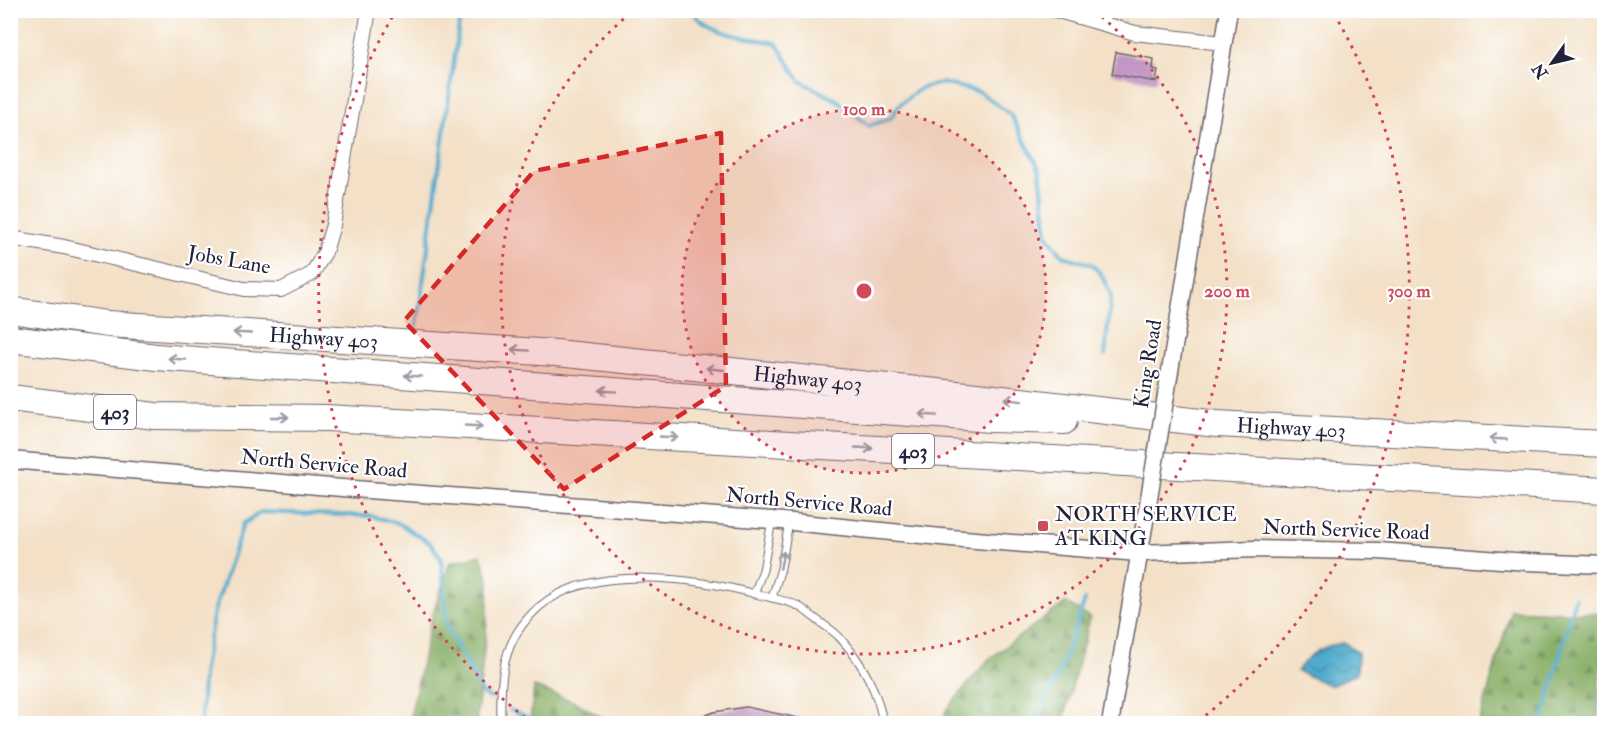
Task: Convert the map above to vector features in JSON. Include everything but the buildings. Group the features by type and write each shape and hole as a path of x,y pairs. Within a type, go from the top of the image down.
{"highway":[{"name":"Highway 403","path":"10,310 107,324 556,353 986,397 1217,424 1605,444"},
{"path":"10,339 156,357 991,419 1217,424"},
{"path":"10,383 143,408 221,417"},
{"name":"Highway 403","path":"10,398 155,416 339,418 1605,490"}],"street":[{"name":"Jobs Lane","path":"10,238 64,247 244,289 280,290 312,274 326,252 333,225 369,10"},
{"path":"1055,10 1135,33 1223,43"},
{"name":"King Road","path":"1110,723 1229,10"},
{"name":"North Service Road","path":"10,460 354,489 772,520 951,538 1139,552 1255,549 1367,551 1605,564"}],"lane":[{"path":"754,594 763,570 772,520"},
{"path":"772,598 781,568 789,522"},
{"path":"501,723 500,686 504,661 512,642 539,608 557,595 582,586 624,579 656,578 726,586 798,606 841,638 870,681 883,723"}],"highlighted area":[{"path":"721,133 726,386 564,489 404,321 534,171"}],"green space":[{"path":"481,555 489,582 476,723 409,723 432,616 450,562"},
{"path":"1066,602 1090,618 1063,723 943,723 946,710 989,659"},
{"path":"1511,610 1604,614 1604,659 1599,681 1598,723 1479,723"},
{"path":"534,687 575,702 612,723 530,723"}],"water":[{"path":"1345,643 1358,653 1357,673 1331,686 1297,671 1317,651"}],"waterway":[{"path":"417,326 461,10"},
{"path":"691,10 698,19 718,30 776,43 800,81 837,100 869,126 891,118 899,105 921,88 942,83 980,92 1011,115 1040,170 1047,235 1063,256 1091,264 1101,274 1111,295 1105,355"},
{"path":"201,724 203,675 214,612 243,524 261,512 370,516 398,523 430,543 441,558 447,626 483,694 491,698"},
{"path":"1542,724 1575,598"},
{"path":"1034,724 1061,668 1085,600"},
{"path":"510,710 541,724"}],"place":[{"name":"NORTH SERVICE AT KING","path":"1043,526"}]}
